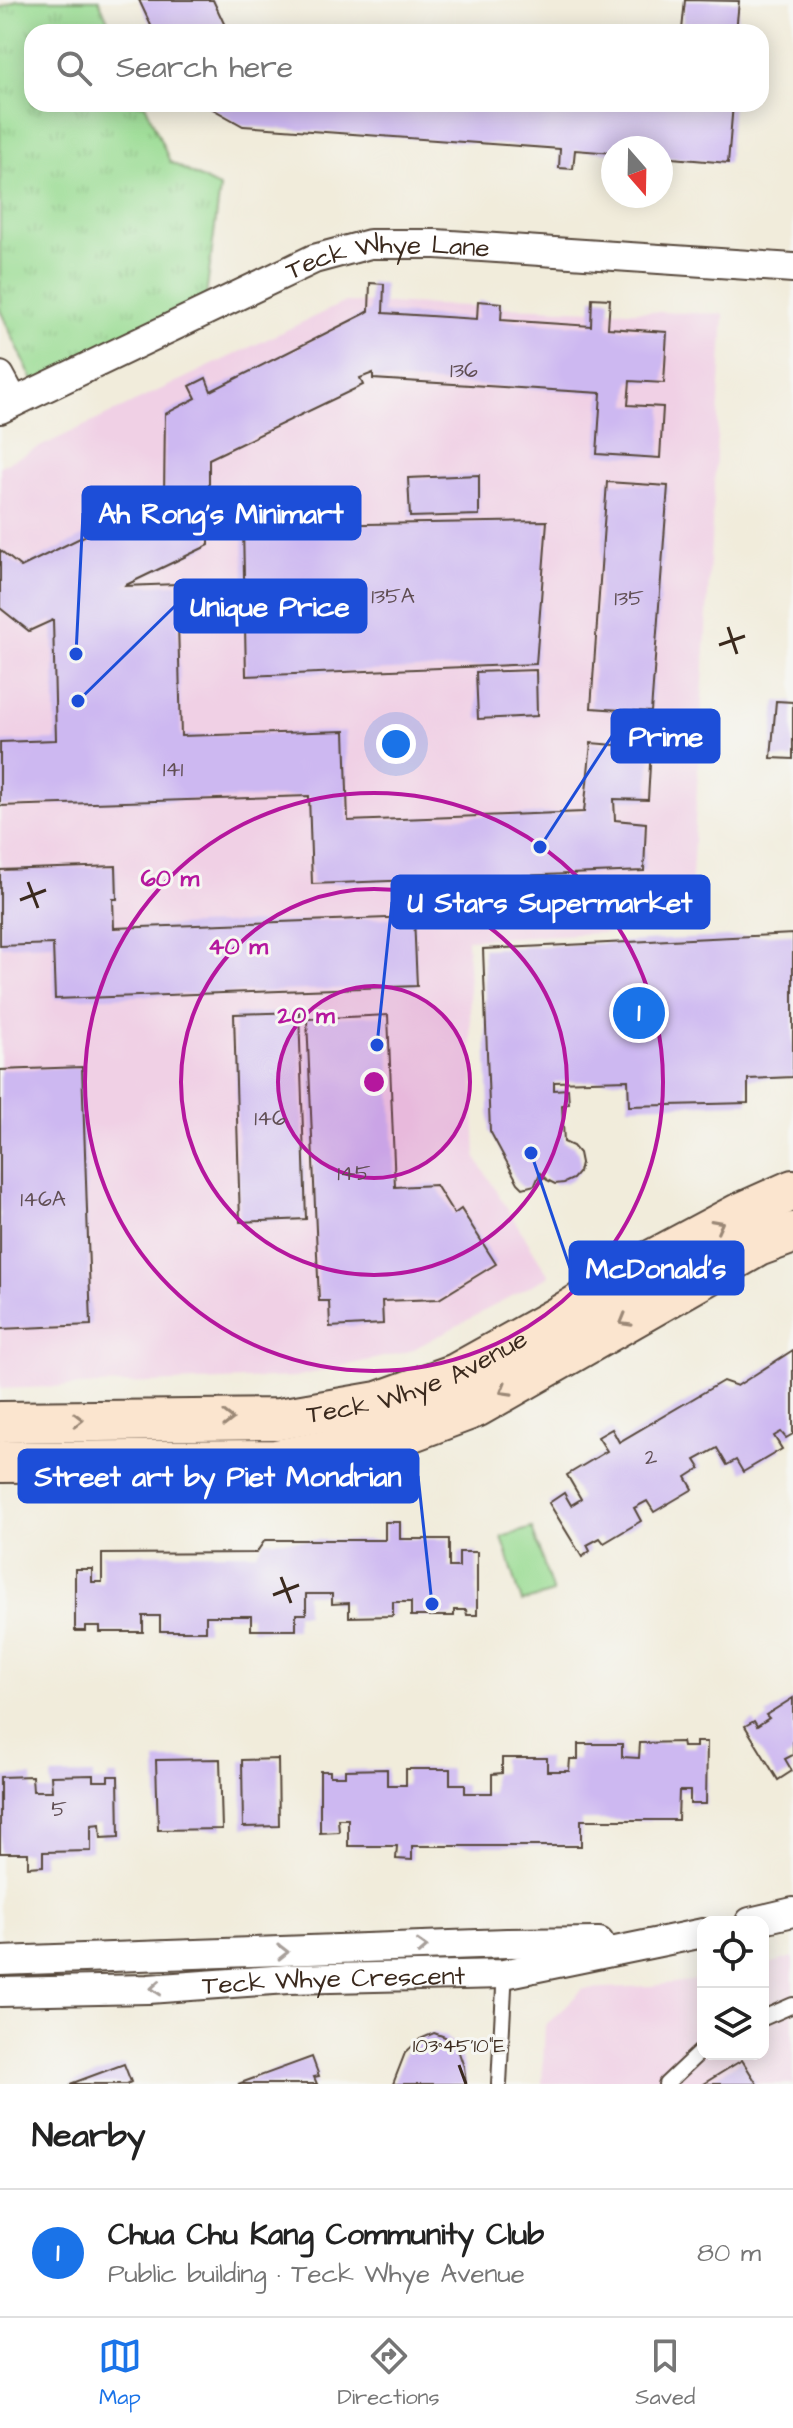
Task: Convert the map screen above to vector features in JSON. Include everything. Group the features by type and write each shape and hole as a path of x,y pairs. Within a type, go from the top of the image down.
{"main road":[{"name":"Teck Whye Avenue","path":"0,1422 279,1419 378,1402 456,1374 649,1262 739,1214 793,1190"},
{"name":"Teck Whye Avenue","path":"0,1462 276,1460 391,1439 476,1407 758,1246 793,1233"}],"street":[{"name":"Teck Whye Lane","path":"0,376 7,406 314,259 370,244 436,244 793,268"},
{"path":"769,1918 793,1912"},
{"name":"Teck Whye Crescent","path":"0,1992 148,1989 288,1979 504,1974 697,1934"},
{"name":"Teck Whye Crescent","path":"0,1961 507,1943 665,1941"}],"lane":[{"path":"499,2084 507,1943"},
{"path":"769,2015 793,2005"},
{"path":"666,2084 697,2055"}],"shaded area":[{"path":"345,302 724,314 689,929 467,939 476,1158 549,1276 410,1351 295,1377 0,1389 0,466"},
{"path":"793,1957 793,2084 542,2084 545,2026 583,1989 651,1986 697,1980 697,2060 769,2060 769,1964"}],"green space":[{"path":"17,0 99,0 110,24 24,24 24,112 148,112 170,162 220,188 202,327 42,400 0,310 0,8"},
{"path":"532,1528 553,1593 522,1602 502,1537"}],"building":[{"path":"139,0 213,0 224,24 150,24"},
{"path":"685,0 739,1 737,24 683,24"},
{"path":"218,112 732,112 728,163 673,158 673,136 601,136 601,152 575,150 573,169 559,168 560,149 243,126"},
{"path":"370,283 384,284 383,313 477,319 478,301 502,303 501,320 591,326 592,298 610,299 608,328 667,332 664,383 630,381 628,405 663,407 660,458 597,454 601,393 373,379 373,373 360,378 363,385 209,459 209,545 124,586 177,584 181,736 345,731 348,821 584,812 591,743 651,748 648,800 614,799 615,820 646,823 644,871 312,884 309,796 0,806 0,742 56,740 53,620 29,631 0,608 0,550 21,567 164,497 165,414 196,398 190,386 206,378 211,391 364,314 369,311"},
{"path":"479,475 479,515 410,517 408,478"},
{"path":"607,482 668,486 651,712 591,708"},
{"path":"547,521 536,664 246,676 243,526"},
{"path":"536,670 537,716 478,719 476,672"},
{"path":"776,701 793,702 793,759 771,758"},
{"path":"116,866 114,928 414,917 417,986 55,999 53,944 0,946 0,870"},
{"path":"793,934 793,1077 748,1079 748,1103 629,1106 628,1080 554,1082 554,1090 568,1089 569,1104 562,1105 564,1142 579,1153 579,1172 564,1183 555,1184 540,1173 535,1185 523,1188 518,1183 490,1131 483,949"},
{"path":"299,1012 306,1219 240,1222 234,1014"},
{"path":"388,1015 395,1187 436,1185 454,1214 461,1209 496,1264 439,1299 382,1301 383,1324 330,1327 329,1301 319,1301 307,1019"},
{"path":"82,1067 91,1325 0,1329 0,1070"},
{"path":"793,1350 793,1434 786,1438 781,1432 774,1436 782,1449 743,1472 736,1460 727,1465 717,1448 695,1460 700,1468 686,1477 693,1489 654,1512 647,1501 634,1508 641,1521 604,1543 600,1538 587,1545 590,1551 582,1557 549,1503 564,1493 571,1505 581,1499 567,1475 607,1451 598,1437 612,1429 619,1442 723,1381 737,1386"},
{"path":"385,1522 400,1522 400,1539 449,1539 449,1567 459,1567 459,1552 477,1552 477,1615 467,1615 466,1610 454,1610 454,1616 411,1616 411,1602 393,1602 393,1616 349,1617 349,1603 332,1604 332,1594 306,1594 306,1614 296,1614 296,1630 251,1630 251,1616 206,1616 206,1631 160,1631 160,1616 143,1616 143,1632 100,1632 100,1626 85,1626 85,1631 75,1631 75,1569 92,1569 92,1582 102,1582 102,1554 256,1553 265,1540 385,1540"},
{"path":"793,1698 793,1755 785,1759 792,1771 778,1780 745,1726 754,1721 757,1726 769,1718 766,1715"},
{"path":"682,1742 683,1747 696,1747 696,1742 707,1742 706,1804 690,1804 690,1791 679,1791 678,1820 581,1820 581,1846 412,1846 412,1860 396,1859 397,1846 348,1846 348,1819 338,1819 339,1832 320,1833 320,1771 330,1771 330,1776 345,1776 345,1770 387,1769 387,1785 406,1785 406,1769 450,1769 450,1784 465,1784 465,1793 492,1793 492,1774 502,1773 502,1758 547,1758 547,1771 569,1771 570,1759 578,1759 578,1744 622,1744 622,1757 639,1758 640,1743"},
{"path":"220,1759 222,1829 158,1830 156,1760"},
{"path":"278,1759 279,1826 243,1827 242,1760"},
{"path":"93,1775 93,1781 108,1781 108,1776 118,1776 119,1837 101,1838 100,1824 91,1825 91,1851 43,1852 43,1866 28,1867 28,1853 0,1853 0,1777 32,1776 33,1791 52,1791 51,1776"},
{"path":"434,2033 457,2047 466,2084 393,2084 405,2053 420,2039"},
{"path":"312,2057 319,2076 314,2077 317,2084 238,2084"},
{"path":"742,2060 757,2084 703,2084"},
{"path":"124,2064 131,2082 127,2084 70,2084"}],"place":[{"name":"Ah Rong's Minimart","path":"76,654"},
{"name":"Unique Price","path":"78,701"},
{"name":"Prime","path":"540,847"},
{"name":"Chua Chu Kang Community Club","path":"639,1013"},
{"name":"U Stars Supermarket","path":"377,1045"},
{"name":"McDonald's","path":"531,1153"},
{"name":"Street art by Piet Mondrian","path":"432,1604"}]}
